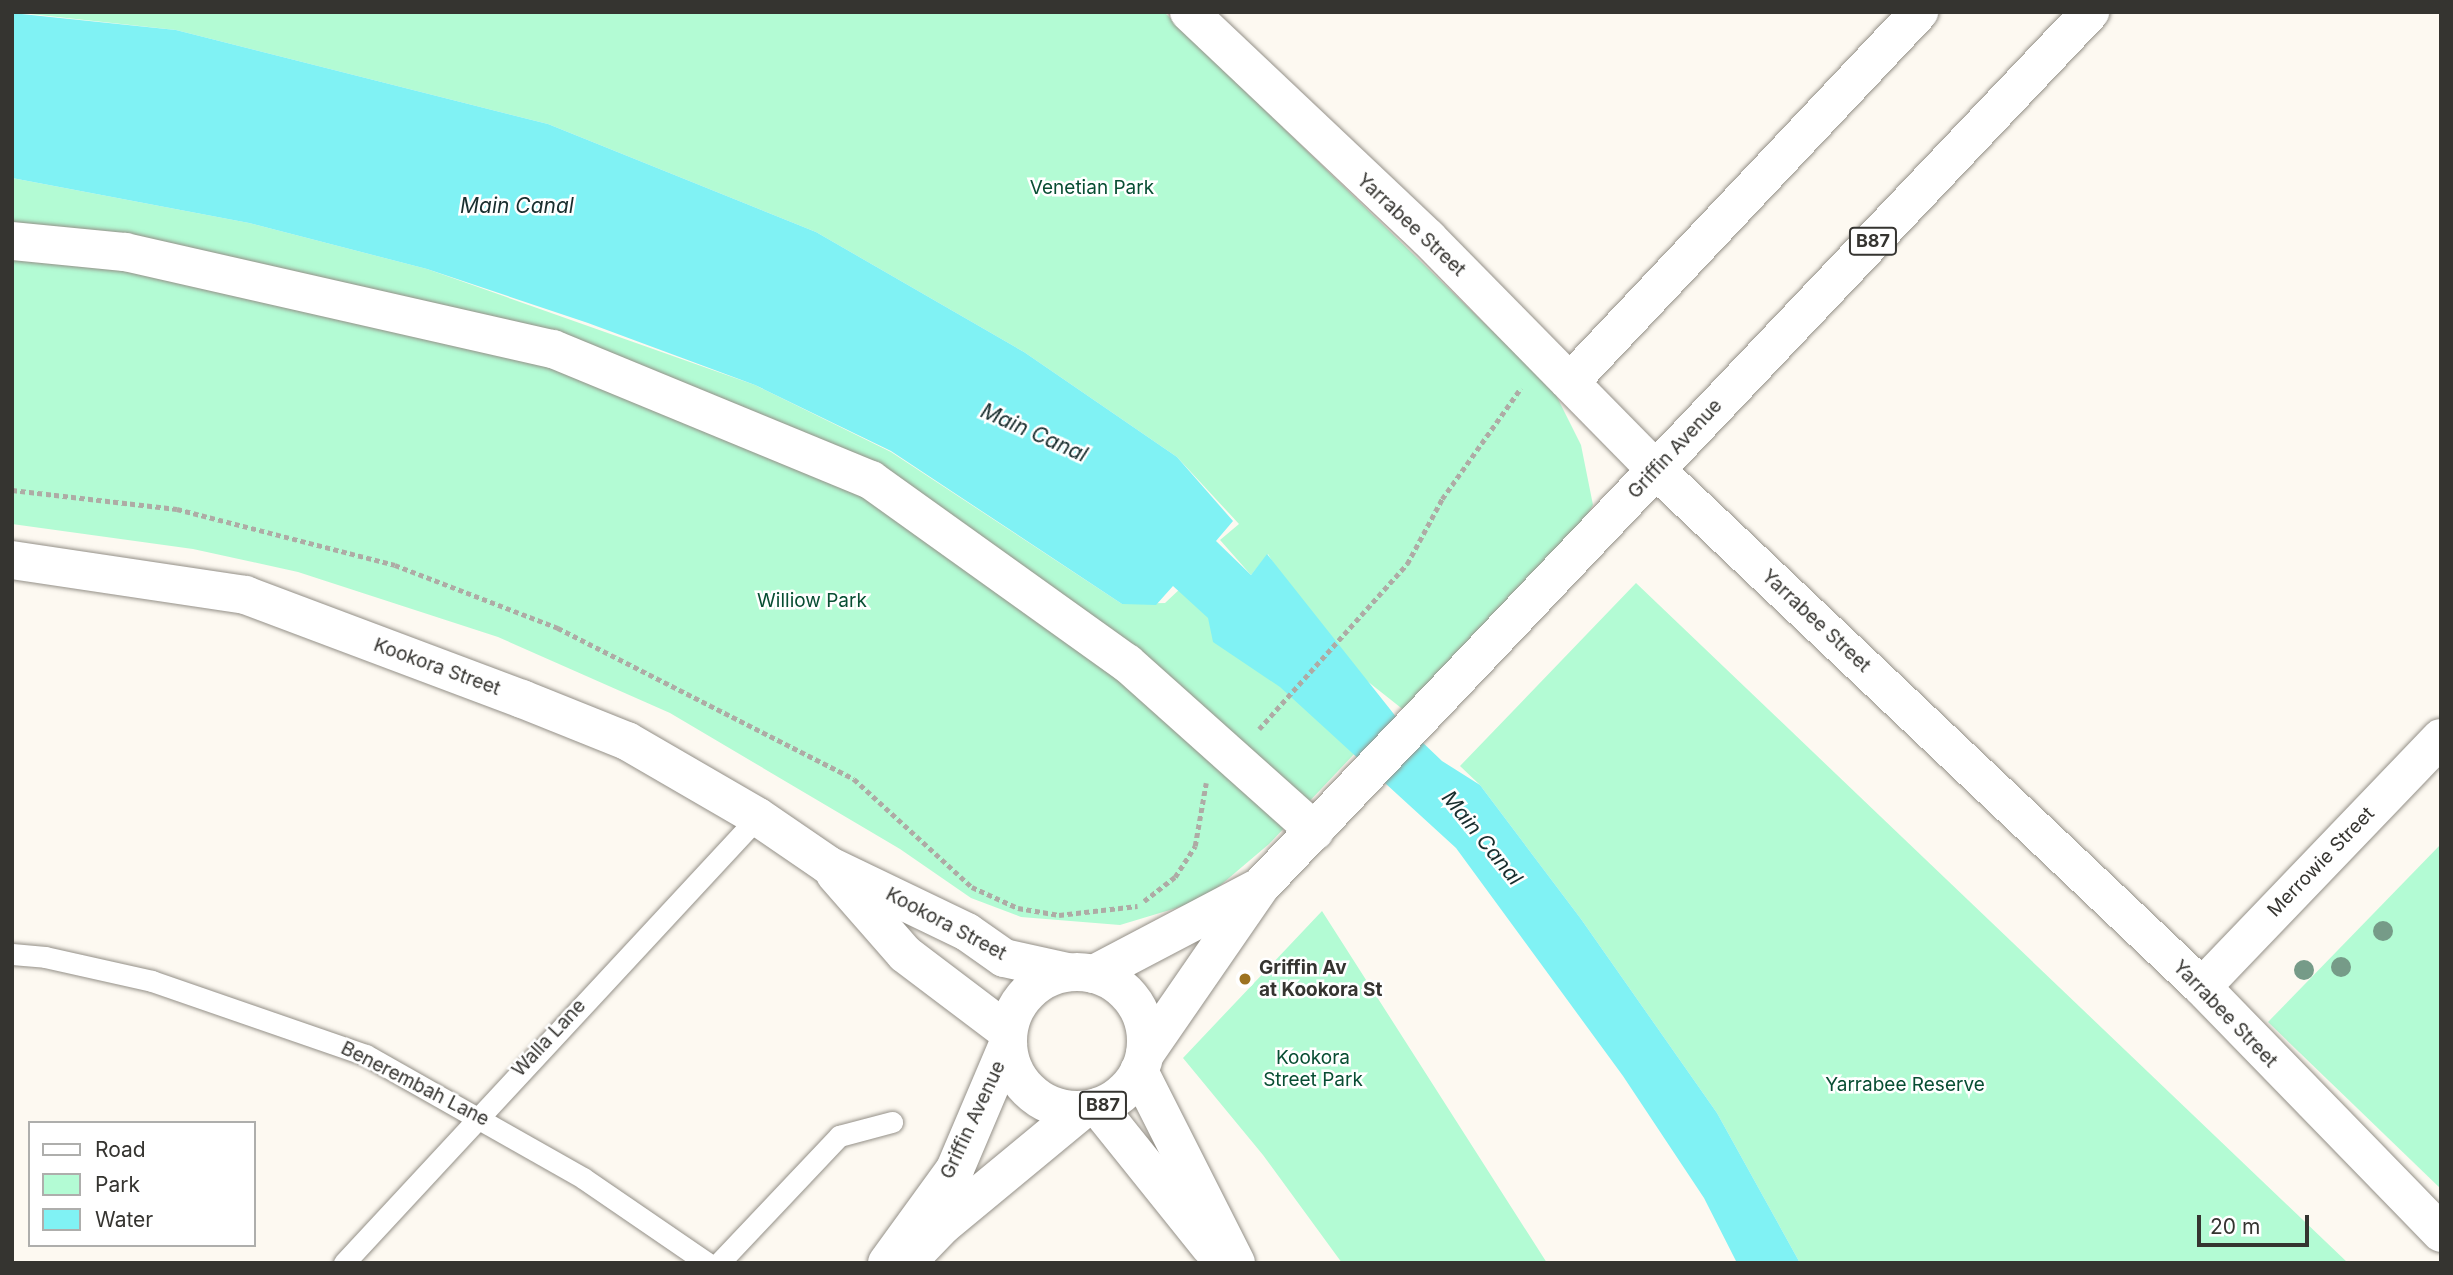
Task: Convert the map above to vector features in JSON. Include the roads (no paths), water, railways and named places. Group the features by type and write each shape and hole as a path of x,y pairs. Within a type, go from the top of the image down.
{"street":[{"name":"Yarrabee Street","path":"1189,12 1428,238 1655,469 2202,987 2441,1233"},
{"path":"1558,369 1919,12"},
{"name":"Griffin Avenue","path":"1142,1063 1261,886 1357,788 1655,469 2090,12"},
{"path":"12,241 125,252 553,349 871,480 1127,663 1315,831"},
{"name":"Kookora Street","path":"12,560 245,595 627,741 758,817 828,865 967,932 1004,958 1081,973"},
{"name":"Merrowie Street","path":"2202,987 2441,738"},
{"name":"Kookora Street","path":"828,865 905,954 1008,1038"},
{"name":"Griffin Avenue","path":"1081,973 1261,886"},
{"path":"1081,973 1113,982 1140,1013 1142,1063 1236,1263"},
{"name":"B87","path":"1081,973 1035,986 1022,999 1008,1038 1012,1066 1025,1087 1043,1102 1090,1109 1115,1099 1142,1063"},
{"name":"Griffin Avenue","path":"887,1263 954,1169 1008,1038"},
{"path":"1090,1109 1222,1263"},
{"name":"Griffin Avenue","path":"907,1263 943,1225 1090,1109"}],"lane":[{"name":"Walla Lane","path":"344,1263 477,1114 758,817"},
{"name":"Benerembah Lane","path":"12,954 45,957 152,981 263,1017 366,1055 477,1114 583,1178 706,1263"},
{"path":"719,1263 839,1136 892,1122"}],"water":[{"name":"Main Canal","path":"12,13 176,30 548,124 816,232 1024,352 1177,457 1233,521 1216,541 1251,575 1267,554 1397,718 1442,761 1480,785 1581,919 1717,1113 1800,1263 1737,1263 1704,1198 1623,1076 1456,848 1280,687 1213,642 1208,618 1173,586 1156,605 1122,604 891,451 755,385 588,323 427,269 249,223 12,178"}],"place":[{"name":"Griffin Av at Kookora St","path":"1245,979"}],"park label":[{"name":"Venetian Park","path":"1092,188"},
{"name":"Williow Park","path":"812,601"},
{"name":"Kookora Street Park","path":"1313,1069"},
{"name":"Yarrabee Reserve","path":"1905,1085"}]}
